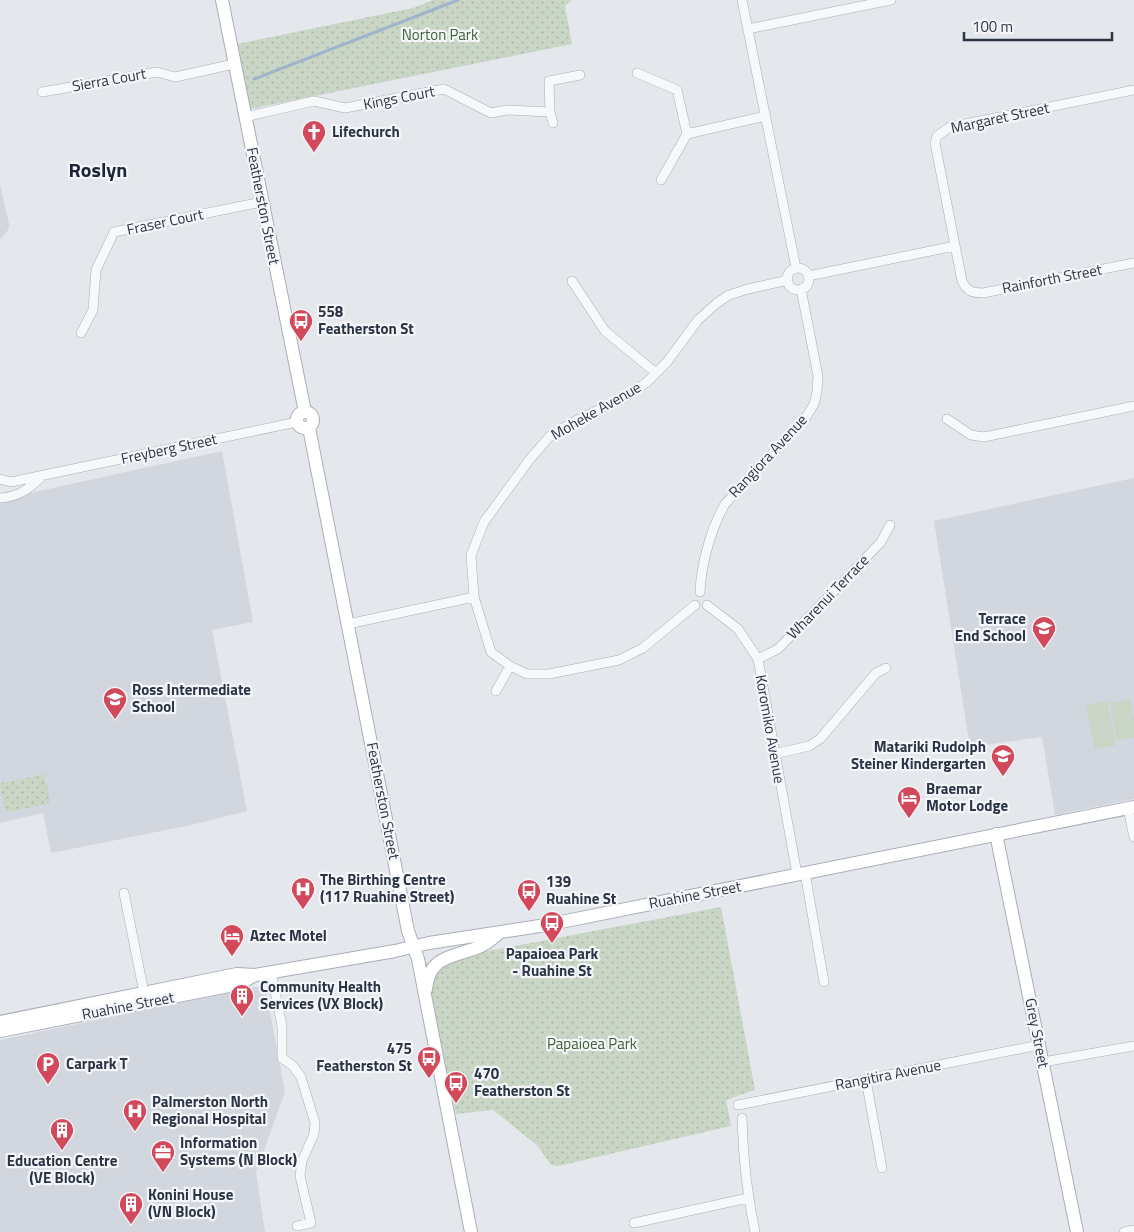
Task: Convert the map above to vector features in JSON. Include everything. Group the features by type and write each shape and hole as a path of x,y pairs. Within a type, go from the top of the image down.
{"main road":[{"name":"Featherston Street","path":"222,0 304,421 348,624 408,932 418,960 471,1232"},
{"name":"Ruahine Street","path":"0,1022 237,974 255,975 502,931 546,925 1131,808"},
{"name":"Grey Street","path":"996,834 1077,1232"},
{"path":"425,994 427,980 432,969 440,960 482,946 502,931"},
{"name":"Ruahine Street","path":"0,1031 239,984 255,975"}],"street":[{"path":"742,0 796,268"},
{"path":"748,29 891,0"},
{"name":"Sierra Court","path":"42,92 157,72 175,76 234,64"},
{"path":"637,73 677,90 687,134 662,180"},
{"path":"553,123 550,112 549,81 580,75"},
{"name":"Kings Court","path":"245,117 314,102 345,108 444,90 491,113 508,110 550,112"},
{"name":"Margaret Street","path":"969,291 962,281 935,150 937,136 943,130 950,127 1134,90"},
{"path":"687,134 766,116"},
{"name":"Fraser Court","path":"81,333 94,310 96,270 114,232 262,202"},
{"path":"808,276 955,246"},
{"name":"Rainforth Street","path":"969,291 983,293 1134,263"},
{"path":"796,268 805,270 808,276 808,282 801,289 792,288 788,280 790,271 796,268"},
{"name":"Moheke Avenue","path":"474,598 471,555 484,522 541,446 559,429 627,396 656,373 698,320 717,302 729,295 748,289 788,280"},
{"path":"572,281 605,331 656,373"},
{"name":"Rangiora Avenue","path":"700,592 701,573 712,534 718,516 725,504 806,417 814,404 818,376 801,289"},
{"path":"947,419 971,435 984,437 1134,406"},
{"name":"Freyberg Street","path":"0,479 11,482 304,421"},
{"name":"Freyberg Street","path":"0,498 12,497 22,492 31,487 42,476"},
{"name":"Wharenui Terrace","path":"758,659 778,649 881,542 890,525"},
{"path":"700,592 708,596 707,605 701,608 695,605 693,600 694,596 700,592"},
{"path":"348,624 474,598 491,652 510,666 527,674 549,674 619,660 644,648 695,605"},
{"name":"Koromiko Avenue","path":"707,605 738,629 758,659 774,754 824,982"},
{"path":"496,691 510,666"},
{"path":"774,754 809,746 820,739 876,673 886,668"},
{"path":"1131,808 1134,837"},
{"path":"124,893 144,993"},
{"path":"271,972 282,1026 282,1058 293,1066 301,1077 315,1123 314,1134 302,1162 300,1176 311,1223 297,1226"},
{"name":"Rangitira Avenue","path":"738,1106 1040,1045"},
{"path":"1043,1062 1134,1046"},
{"path":"866,1080 882,1168"},
{"path":"742,1118 743,1158 755,1232"},
{"path":"634,1223 748,1198"},
{"path":"1124,1232 1134,1230"}],"shaded area":[{"path":"0,184 9,224 8,230 0,240"},
{"name":"Ross Intermediate School","path":"222,451 253,622 212,630 247,811 191,825 51,853 43,813 0,823 0,498 12,497"},
{"name":"Terrace End School","path":"1134,478 1134,799 1055,815 1042,737 970,747 934,521"},
{"name":"Palmerston North Regional Hospital","path":"265,985 285,1092 256,1172 265,1232 0,1232 0,1040"}],"green space":[{"name":"Norton Park","path":"433,0 572,0 565,6 572,44 250,109 237,44 413,8"},
{"path":"1130,699 1134,721 1134,737 1117,741 1110,703"},
{"path":"1107,701 1116,745 1095,749 1086,706"},
{"path":"45,774 50,804 5,812 0,783"},
{"name":"Papaioea Park","path":"721,907 755,1090 726,1100 731,1126 558,1166 551,1165 538,1146 493,1110 456,1114 424,963"}],"waterway":[{"path":"254,79 458,0"}],"place":[{"name":"Lifechurch","path":"314,153"},
{"name":"558 Featherston St","path":"301,342"},
{"name":"Terrace End School","path":"1044,649"},
{"name":"Ross Intermediate School","path":"115,720"},
{"name":"Matariki Rudolph Steiner Kindergarten","path":"1003,777"},
{"name":"Braemar Motor Lodge","path":"909,819"},
{"name":"The Birthing Centre (117 Ruahine Street)","path":"303,910"},
{"name":"139 Ruahine St","path":"529,912"},
{"name":"Papaioea Park - Ruahine St","path":"552,944"},
{"name":"Aztec Motel","path":"232,957"},
{"name":"Community Health Services (VX Block)","path":"242,1017"},
{"name":"475 Featherston St","path":"429,1079"},
{"name":"Carpark T","path":"48,1085"},
{"name":"470 Featherston St","path":"456,1104"},
{"name":"Palmerston North Regional Hospital","path":"135,1132"},
{"name":"Education Centre (VE Block)","path":"62,1151"},
{"name":"Information Systems (N Block)","path":"163,1173"},
{"name":"Konini House (VN Block)","path":"131,1225"}],"district":[{"name":"Roslyn","path":"98,170"}]}
